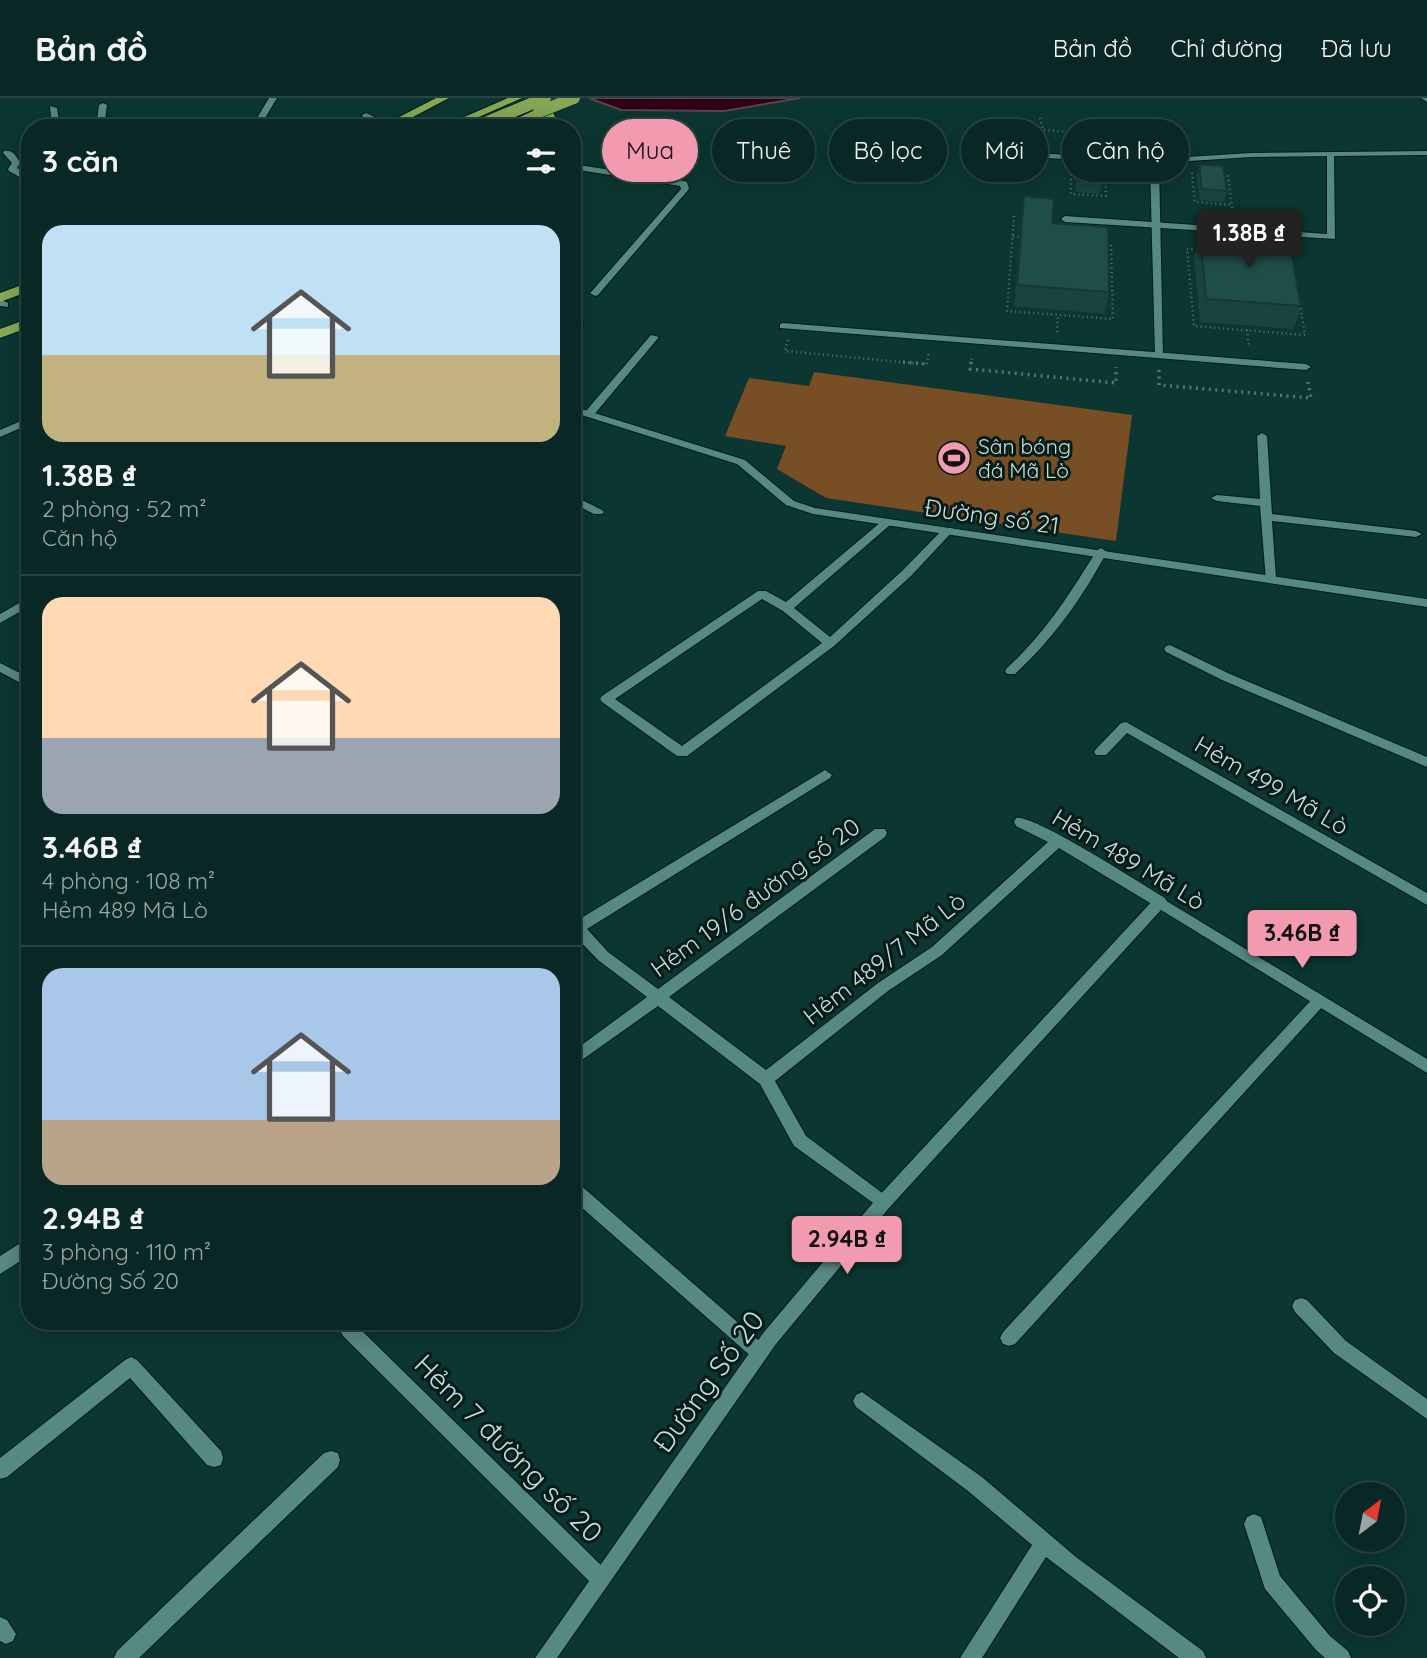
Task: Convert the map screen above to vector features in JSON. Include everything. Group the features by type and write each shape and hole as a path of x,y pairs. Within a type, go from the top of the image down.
{"highway":[{"path":"401,119 444,98"},
{"path":"449,119 499,98"},
{"path":"466,119 517,98 548,113 551,119"},
{"path":"495,119 545,98"},
{"path":"522,119 574,98"},
{"path":"1,303 21,291"},
{"path":"1,303 21,298"},
{"path":"0,320 21,312"},
{"path":"0,334 21,326"}],"street":[{"path":"260,119 273,98"},
{"path":"101,119 103,105"},
{"path":"53,108 55,119"},
{"path":"366,115 372,119"},
{"path":"7,153 16,163 12,169 21,175"},
{"path":"1065,219 1332,237 1330,153"},
{"path":"1190,158 1427,153"},
{"path":"581,167 677,181 684,184 685,189 596,293"},
{"path":"1155,182 1158,355"},
{"path":"787,326 1306,367"},
{"path":"589,414 654,337"},
{"name":"Đường số 21","path":"581,412 741,463 790,503 813,511 1101,552 1427,603"},
{"path":"0,434 21,424"},
{"path":"1262,436 1270,578"},
{"path":"1217,498 1266,503"},
{"path":"581,503 598,512"},
{"path":"1268,517 1416,534"},
{"path":"787,608 886,523"},
{"path":"830,643 787,608 762,594 606,699 682,753 830,643 907,573 948,530"},
{"path":"1011,671 1037,648 1060,622 1101,552"},
{"path":"1,617 21,606"},
{"path":"1170,649 1226,677 1427,762"},
{"path":"0,667 21,679"},
{"name":"Hẻm 499 Mã Lò","path":"1101,752 1126,726 1427,900"},
{"path":"581,923 825,775"},
{"name":"Hẻm 489 Mã Lò","path":"1021,822 1160,902 1427,1067"},
{"name":"Hẻm 19/6 đường số 20","path":"581,1053 880,833"},
{"name":"Hẻm 489/7 Mã Lò","path":"766,1079 883,987 937,951 1058,841"},
{"name":"Đường Số 20","path":"545,1658 599,1577 759,1352 883,1203 1160,902"},
{"path":"581,934 603,956 766,1079 800,1141 883,1203"},
{"path":"1009,1338 1319,1001"},
{"path":"581,1196 759,1352"},
{"path":"0,1266 21,1251"},
{"path":"1301,1306 1340,1347 1427,1410"},
{"name":"Hẻm 7 đường số 20","path":"349,1330 599,1577"},
{"path":"0,1470 131,1366 214,1458"},
{"path":"862,1401 975,1485 1079,1572 1196,1658"},
{"path":"124,1658 331,1460"},
{"path":"1254,1524 1272,1582 1323,1643 1341,1658"},
{"path":"970,1658 1045,1542"}],"path":[{"path":"1040,118 1042,130 1062,131"},
{"path":"1190,158 1195,202 1232,205"},
{"path":"1071,182 1071,194 1107,196 1106,182"},
{"path":"1014,216 1007,311 1113,319 1111,244 1099,243"},
{"path":"1013,236 1026,237"},
{"path":"1187,249 1292,257 1306,335 1194,326 1187,249"},
{"path":"787,326 785,351 927,364 931,337"},
{"path":"973,341 970,369 1116,383 1115,352"},
{"path":"1158,355 1159,385 1311,398 1306,367"}],"shaded area":[{"path":"589,98 800,98 724,111 621,110"},
{"name":"Sân bóng đá Mã Lò","path":"814,372 1132,415 1116,541 826,498 777,469 786,446 725,436 749,378 809,386"}],"building":[{"path":"1199,164 1223,166 1227,191 1202,189"},
{"path":"1024,196 1054,199 1052,223 1108,227 1109,292 1017,285"},
{"path":"1200,234 1289,241 1301,306 1206,299"}],"place":[{"name":"Sân bóng đá Mã Lò","path":"954,458"}]}
